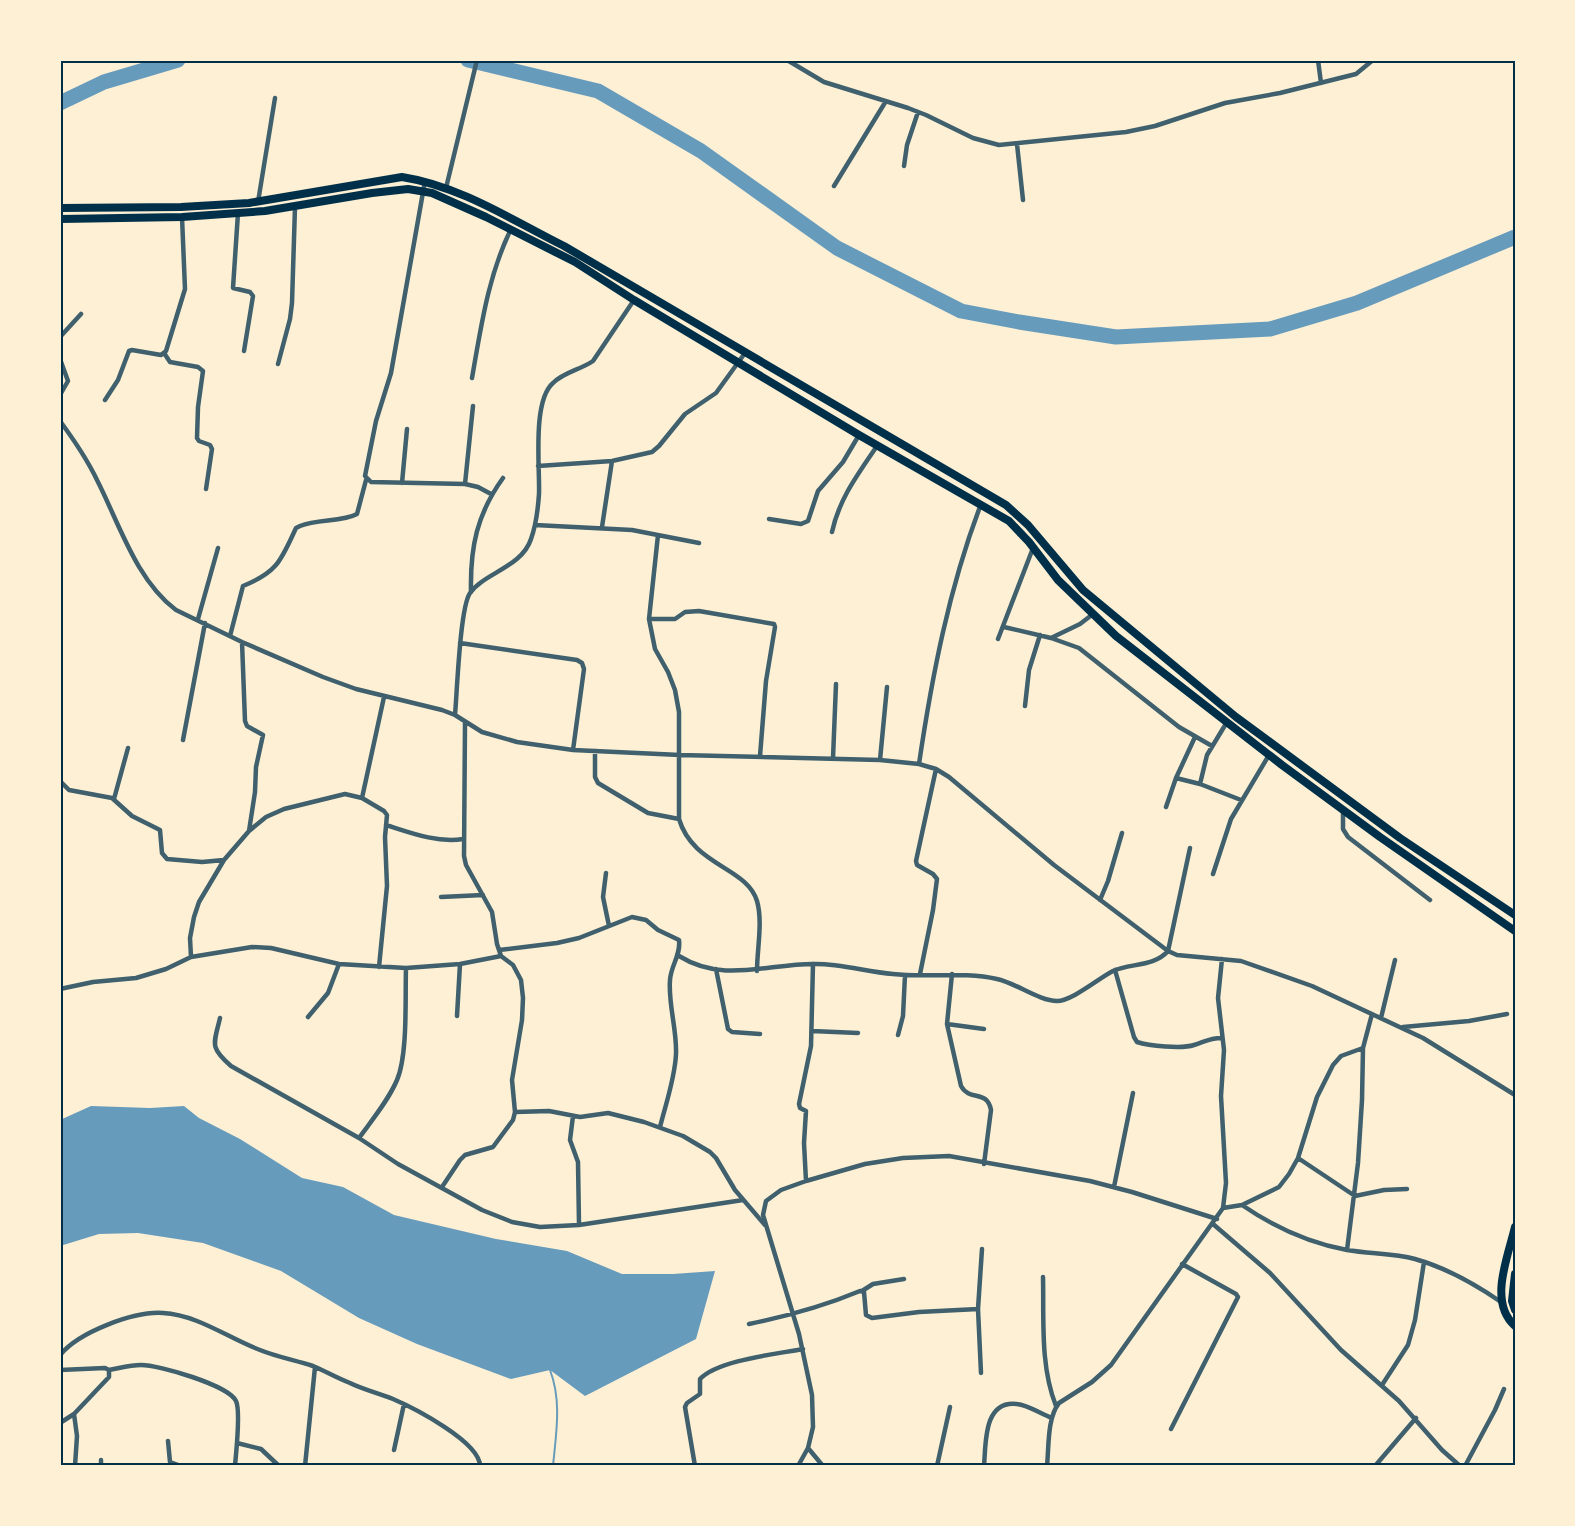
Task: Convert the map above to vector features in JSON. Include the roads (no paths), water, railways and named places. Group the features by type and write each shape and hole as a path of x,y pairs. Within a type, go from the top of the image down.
{"main road":[{"path":"60,208 181,207 258,202 402,177 446,188 564,246 1005,505 1028,525 1091,597 1236,717 1400,838 1515,915"},
{"path":"60,219 182,217 238,213 295,207 397,189 443,197 511,229 575,262 877,446 1008,521 1058,580 1116,636 1343,810 1515,931"},
{"path":"1515,1227 1502,1281 1501,1302 1505,1315 1515,1326"},
{"path":"1515,1274 1512,1301 1515,1310"}],"street":[{"path":"446,188 477,60"},
{"path":"787,60 824,82 918,112 989,144 1017,144 1126,132 1155,126 1225,103 1356,74 1373,60"},
{"path":"1318,60 1321,83"},
{"path":"258,202 275,98"},
{"path":"834,186 886,101"},
{"path":"904,166 907,145 918,112"},
{"path":"1017,144 1023,200"},
{"path":"230,636 243,586 254,582 279,563 297,528 325,519 347,518 357,514 366,480 365,472 369,453 395,353 425,181"},
{"path":"278,364 292,303 295,207"},
{"path":"238,213 233,288 249,292 253,296 244,351"},
{"path":"164,353 185,289 182,217"},
{"path":"472,378 492,277 498,256 511,229"},
{"path":"471,592 523,554 531,541 539,496 539,432 547,389 560,377 593,361 634,300"},
{"path":"60,337 81,314"},
{"path":"105,400 118,380 129,351 158,355 164,353"},
{"path":"164,353 170,362 198,367 203,371 197,438 210,445 212,449 206,489"},
{"path":"538,466 612,461 652,452 685,414 716,393 745,353"},
{"path":"60,359 68,381 60,395"},
{"path":"465,484 473,406"},
{"path":"60,421 75,441 98,481 117,527 142,570 167,603 176,610 242,642 323,677 384,697 441,710 494,736 518,742 573,750 880,760 919,764 936,769 1167,951 1177,955 1241,961 1312,987 1401,1027 1515,1095"},
{"path":"402,483 407,429"},
{"path":"769,519 801,524 808,522 818,491 843,462 859,435"},
{"path":"832,532 836,515 847,490 877,446"},
{"path":"602,527 612,461"},
{"path":"455,715 460,643 471,592 476,530 491,494 503,478"},
{"path":"366,480 465,484 478,487 491,494"},
{"path":"919,764 948,609 963,555 981,504"},
{"path":"535,525 602,527 699,543"},
{"path":"658,535 649,620 655,649 675,690 679,712 679,819 682,830 694,847 740,879 751,889 756,898 759,909 757,970"},
{"path":"198,619 218,548"},
{"path":"998,639 1033,548"},
{"path":"649,620 675,619 685,612 699,611 774,624 766,681 760,756"},
{"path":"1052,638 1080,624 1093,614"},
{"path":"183,740 205,623"},
{"path":"1004,627 1052,638 1085,652 1195,737 1212,746"},
{"path":"1025,706 1029,670 1040,635"},
{"path":"242,642 247,726 263,735 256,767 249,831"},
{"path":"460,643 577,660 582,663 584,669 573,750"},
{"path":"833,758 836,684"},
{"path":"880,760 887,687"},
{"path":"362,798 384,697"},
{"path":"1200,784 1204,764 1227,722"},
{"path":"442,1188 465,1155 493,1147 513,1120 515,1112 512,1080 522,1020 521,980 518,972 501,956 492,912 466,865 463,839 465,723"},
{"path":"1166,807 1176,778 1195,737"},
{"path":"114,799 128,748"},
{"path":"595,751 595,777 598,783 648,813 679,819"},
{"path":"1213,874 1225,834 1241,800 1269,755"},
{"path":"920,974 937,879 933,874 917,866 916,861 936,769"},
{"path":"1176,778 1200,784 1241,800"},
{"path":"60,781 69,790 105,795 114,799 132,816 160,830 164,857 202,862 224,860"},
{"path":"191,957 190,938 194,917 206,888 224,860 249,831 266,817 284,809 345,794 362,798 387,815 387,886 379,967"},
{"path":"1343,810 1343,829 1348,837 1430,900"},
{"path":"386,825 430,838 463,839"},
{"path":"1100,900 1122,833"},
{"path":"679,956 693,965 716,969 757,970 813,964 838,965 905,975 952,974 998,979 1057,1001 1064,1000 1114,970 1155,960 1167,951 1190,848"},
{"path":"606,873 603,897 609,926"},
{"path":"441,897 483,896"},
{"path":"499,950 579,938 632,917 646,920 658,930 679,940 679,956 672,968 670,987 676,1054 660,1126"},
{"path":"60,989 93,982 136,978 166,969 191,957 252,947 271,948 339,964 406,968 460,964 501,956"},
{"path":"1047,1466 1052,1418 1056,1406 1092,1382 1111,1365 1223,1208 1226,1183 1222,1111 1224,1050 1218,998 1222,959"},
{"path":"1381,1018 1395,960"},
{"path":"309,1017 328,993 339,964"},
{"path":"457,1016 460,964"},
{"path":"806,1181 804,1143 806,1112 800,1108 799,1104 809,1063 813,964"},
{"path":"359,1138 399,1077 403,1045 406,968"},
{"path":"716,969 728,1029 732,1032 760,1034"},
{"path":"1114,970 1137,1042 1184,1047 1193,1046 1210,1038 1221,1038"},
{"path":"952,974 947,1024 964,1091 986,1098 991,1110 984,1164"},
{"path":"898,1035 903,1016 905,975"},
{"path":"1347,1250 1355,1196 1362,1100 1363,1048 1372,1014"},
{"path":"1401,1027 1469,1021 1507,1014"},
{"path":"220,1018 214,1046 231,1066 359,1138 398,1164 482,1210 512,1222 540,1227 579,1225 743,1200"},
{"path":"947,1024 984,1029"},
{"path":"812,1031 858,1033"},
{"path":"1223,1208 1242,1206 1279,1187 1290,1174 1298,1158 1317,1097 1333,1065 1341,1056 1363,1048"},
{"path":"1114,1187 1133,1093"},
{"path":"515,1112 549,1111 587,1117 608,1113 660,1126 683,1136 710,1152 723,1167 743,1200 765,1225"},
{"path":"573,1116 570,1140 578,1162 579,1225"},
{"path":"798,1466 808,1448 813,1428 813,1410 803,1349 763,1215 766,1201 781,1190 865,1164 903,1158 949,1156 1114,1187 1217,1219"},
{"path":"1298,1158 1355,1196 1384,1190 1407,1189"},
{"path":"1242,1206 1284,1230 1347,1250 1424,1262 1467,1280 1501,1302"},
{"path":"1213,1224 1270,1273 1341,1350 1416,1418 1442,1450 1462,1466 1496,1410 1504,1389"},
{"path":"981,1373 978,1309 982,1249"},
{"path":"1382,1386 1408,1345 1424,1262"},
{"path":"1171,1429 1238,1297 1182,1264"},
{"path":"1042,1277 1045,1359 1050,1393 1056,1406"},
{"path":"749,1324 794,1315 830,1304 873,1284 904,1279"},
{"path":"862,1291 866,1315 872,1318 919,1312 978,1309"},
{"path":"60,1355 81,1338 126,1318 141,1314 166,1313 198,1321 263,1351 315,1367 404,1404 466,1443 476,1454 480,1466"},
{"path":"695,1466 685,1407 700,1394 700,1379 703,1375 733,1363 803,1349"},
{"path":"60,1370 105,1368 109,1370 140,1365 154,1366 203,1381 232,1396 237,1405 236,1466"},
{"path":"305,1466 315,1367"},
{"path":"60,1423 74,1414 109,1377 109,1370"},
{"path":"394,1450 404,1404"},
{"path":"984,1466 988,1424 1001,1407 1017,1404 1052,1418"},
{"path":"938,1466 950,1407"},
{"path":"74,1414 77,1436 75,1466"},
{"path":"1375,1466 1416,1418"},
{"path":"168,1441 170,1462 181,1466"},
{"path":"237,1443 261,1449 279,1466"},
{"path":"808,1448 823,1466"},
{"path":"101,1460 101,1466"}],"water":[{"path":"91,1106 150,1108 184,1106 199,1118 240,1139 302,1178 343,1187 394,1215 496,1239 567,1251 622,1274 715,1271 696,1339 585,1396 550,1370 511,1379 417,1344 359,1318 281,1271 203,1243 138,1233 99,1234 60,1246 60,1120"}],"waterway":[{"path":"60,103 104,82 178,60"},
{"path":"468,60 598,91 701,151 837,248 961,311 1019,322 1116,337 1270,329 1357,303 1515,237"},
{"path":"550,1370 557,1406 553,1466"}]}
